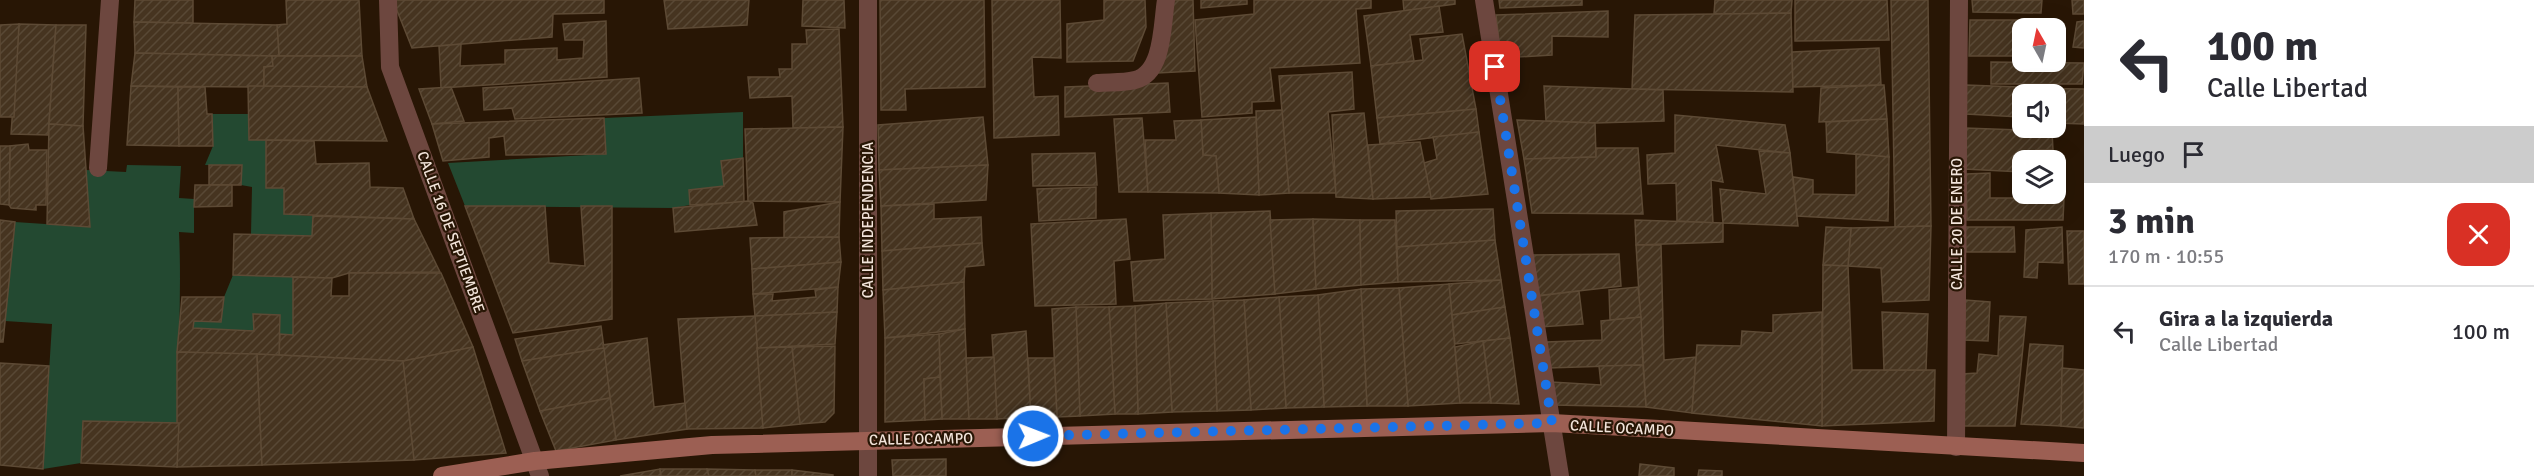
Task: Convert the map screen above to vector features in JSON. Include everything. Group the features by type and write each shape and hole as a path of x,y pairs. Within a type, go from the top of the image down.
{"street":[{"path":"98,168 110,0"},
{"name":"CALLE 16 DE SEPTIEMBRE","path":"388,0 390,67 538,468"},
{"name":"CALLE INDEPENDENCIA","path":"868,0 868,476"},
{"path":"1097,83 1137,80 1150,70 1157,56 1166,0"},
{"path":"1484,0 1560,476"},
{"name":"CALLE 20 DE ENERO","path":"1956,447 1959,0"},
{"name":"CALLE OCAMPO","path":"442,476 538,468 712,445 1552,423 2084,453"}],"green space":[{"path":"743,112 743,158 721,161 724,186 690,190 690,205 673,208 465,206 448,163 606,154 604,118"},
{"path":"212,114 249,114 249,139 266,140 266,187 284,188 284,214 313,216 312,236 251,234 252,187 241,185 242,166 205,165 213,146"},
{"path":"127,165 181,166 179,198 194,199 194,233 179,232 179,423 83,421 81,463 43,469 52,324 5,321 15,222 90,227 86,170 126,172"},
{"path":"233,275 293,277 293,335 280,334 280,316 254,314 254,331 193,328 194,321 221,321 224,297"}],"building":[{"path":"135,0 193,0 193,23 134,22"},
{"path":"286,0 359,0 362,56 279,56 277,25 287,24"},
{"path":"396,0 604,0 604,13 553,14 552,37 412,48 396,8"},
{"path":"664,0 749,0 747,25 668,29"},
{"path":"803,0 844,0 845,28 802,26"},
{"path":"880,0 984,0 985,87 905,89 906,110 881,110"},
{"path":"992,0 1060,0 1061,58 1032,57 1034,97 1058,96 1059,135 994,138"},
{"path":"1104,0 1145,0 1146,27 1133,61 1067,62 1067,24 1104,20"},
{"path":"1169,0 1193,0 1195,71 1158,73"},
{"path":"1201,0 1247,0 1247,4 1201,8"},
{"path":"1254,0 1371,0 1371,8 1356,9 1360,63 1270,68 1274,101 1252,102 1252,113 1202,117 1195,20 1254,14"},
{"path":"1403,0 1455,0 1455,4 1404,11"},
{"path":"1499,0 1582,0 1582,5 1500,8"},
{"path":"1715,0 1792,0 1791,13 1714,14"},
{"path":"1795,0 1887,0 1889,40 1795,41"},
{"path":"1891,0 1928,0 1931,226 1895,227"},
{"path":"1972,0 2042,0 2041,13 1973,12"},
{"path":"2072,0 2084,0 2084,14 2073,14"},
{"path":"1439,6 1443,32 1410,35 1414,61 1371,66 1364,16"},
{"path":"1608,11 1608,37 1552,36 1552,55 1501,58 1496,15"},
{"path":"1791,13 1793,92 1632,89 1635,15"},
{"path":"1970,20 2012,20 2012,56 1969,56"},
{"path":"606,21 607,77 441,88 439,46 461,44 460,66 505,64 505,50 557,48 557,60 583,58 584,40 565,40 563,24"},
{"path":"2084,21 2084,48 2073,47 2077,22"},
{"path":"134,22 277,25 279,56 135,53"},
{"path":"19,24 56,25 48,135 11,134"},
{"path":"19,24 14,117 0,117 0,25"},
{"path":"56,25 86,25 83,126 49,124"},
{"path":"839,29 843,127 793,128 792,96 750,98 748,77 780,77 779,69 792,69 792,44 807,44 806,30"},
{"path":"1462,34 1476,109 1377,118 1371,66 1423,60 1420,39"},
{"path":"1879,48 1881,85 1793,87 1792,52"},
{"path":"135,53 272,56 273,66 264,67 264,87 131,86"},
{"path":"272,56 362,56 367,87 264,87 264,67 273,66"},
{"path":"1991,62 2012,62 2012,72 2066,72 2066,63 2084,63 2082,84 1991,84"},
{"path":"1352,72 1354,109 1328,112 1336,193 1289,193 1279,76"},
{"path":"639,78 642,113 515,119 512,108 484,110 483,88"},
{"path":"1168,83 1170,112 1065,117 1065,87"},
{"path":"1884,85 1887,119 1819,122 1821,88"},
{"path":"1966,85 2012,87 2012,117 1966,114"},
{"path":"131,86 178,87 179,146 127,145"},
{"path":"248,86 367,87 387,141 249,140"},
{"path":"1544,86 1663,90 1664,121 1595,123 1546,121"},
{"path":"178,87 205,87 207,114 212,114 213,146 179,146"},
{"path":"451,87 464,121 432,124 419,89"},
{"path":"2066,89 2084,89 2084,124 2066,123"},
{"path":"1476,109 1479,132 1380,144 1377,118"},
{"path":"1282,110 1289,193 1259,195 1256,111"},
{"path":"1364,113 1373,199 1336,197 1332,115"},
{"path":"1675,115 1785,125 1790,153 1716,145 1723,182 1711,180 1713,223 1677,221 1676,183 1648,184 1647,155 1675,153"},
{"path":"983,117 988,165 879,170 878,125"},
{"path":"1256,117 1259,195 1219,193 1216,156 1203,155 1201,120"},
{"path":"604,118 606,154 506,155 504,136 489,138 489,157 443,161 432,124"},
{"path":"1142,118 1148,192 1119,192 1114,119"},
{"path":"1887,119 1889,157 1827,152 1826,122"},
{"path":"1201,120 1203,155 1216,156 1219,193 1148,192 1145,140 1176,140 1174,121"},
{"path":"1517,120 1595,123 1596,157 1524,159"},
{"path":"49,124 83,126 90,227 47,224"},
{"path":"843,127 840,202 748,201 745,129"},
{"path":"1965,128 2012,130 2012,138 2052,138 2053,150 2012,150 2012,171 1964,169"},
{"path":"1479,132 1488,194 1431,199 1424,163 1437,159 1433,137"},
{"path":"266,140 314,141 316,164 369,163 370,187 403,188 414,219 284,214 284,188 266,188"},
{"path":"1420,142 1431,197 1373,199 1368,145"},
{"path":"28,144 29,150 47,150 46,205 36,205 36,210 11,208 9,205 10,146"},
{"path":"0,146 10,146 9,205 0,204"},
{"path":"1596,148 1638,148 1643,214 1532,213 1524,159 1596,157"},
{"path":"1759,151 1790,153 1798,226 1723,223 1720,189 1766,194"},
{"path":"1095,153 1097,185 1033,186 1032,154"},
{"path":"1856,154 1889,157 1888,221 1797,216 1793,177 1813,180 1813,194 1856,195"},
{"path":"743,158 744,202 690,205 689,190 724,186 721,161"},
{"path":"209,165 242,165 241,185 209,185"},
{"path":"988,165 986,200 881,206 879,170"},
{"path":"1990,173 1990,198 2012,198 2012,204 2064,204 2063,220 1967,220 1966,174"},
{"path":"195,185 232,185 232,206 194,207"},
{"path":"1096,187 1096,218 1039,221 1037,189"},
{"path":"748,201 753,203 757,225 675,232 673,208"},
{"path":"840,202 839,237 784,238 784,212"},
{"path":"934,204 934,219 981,217 982,243 882,251 881,206"},
{"path":"465,206 545,206 549,263 585,266 581,206 612,206 612,319 513,333"},
{"path":"1493,209 1495,240 1397,247 1396,211"},
{"path":"1270,211 1275,294 1212,299 1211,213"},
{"path":"1211,213 1212,299 1134,301 1131,262 1165,259 1163,215"},
{"path":"313,216 414,219 440,272 349,273 332,278 233,275 234,234 312,236"},
{"path":"1126,219 1130,259 1114,261 1116,304 1035,306 1031,224"},
{"path":"1313,219 1316,289 1275,294 1270,220"},
{"path":"1313,219 1360,220 1361,285 1316,289"},
{"path":"0,220 15,222 3,342 0,342"},
{"path":"1360,220 1395,220 1398,282 1361,285"},
{"path":"1635,220 1723,223 1723,242 1636,245"},
{"path":"1931,226 1929,300 1883,302 1881,268 1848,266 1851,228"},
{"path":"1826,227 1851,228 1848,266 1823,265"},
{"path":"1965,227 2014,227 2015,252 1966,252"},
{"path":"2062,227 2063,263 2038,262 2037,278 2024,277 2026,230"},
{"path":"2067,231 2084,231 2084,284 2069,284"},
{"path":"839,237 841,262 752,269 750,238"},
{"path":"1495,240 1501,280 1398,282 1397,247"},
{"path":"982,243 984,265 965,267 964,282 883,290 882,251"},
{"path":"1636,245 1661,245 1664,360 1696,357 1692,413 1646,407"},
{"path":"1619,254 1621,286 1535,296 1531,255"},
{"path":"841,262 838,287 753,294 752,269"},
{"path":"1823,265 1848,266 1852,370 1935,370 1934,421 1822,426"},
{"path":"349,273 441,273 473,347 403,361 279,355 280,334 293,335 293,277 332,278 331,296 349,296"},
{"path":"1501,280 1505,307 1452,315 1449,284"},
{"path":"964,282 965,329 885,338 883,290"},
{"path":"1449,284 1460,403 1408,406 1399,288"},
{"path":"838,287 837,312 755,316 753,294 773,294 772,301 816,297 815,290"},
{"path":"1638,287 1641,317 1610,320 1609,290"},
{"path":"1399,288 1408,406 1367,406 1361,289"},
{"path":"1361,289 1367,406 1324,407 1318,295"},
{"path":"1579,291 1583,324 1540,327 1538,296"},
{"path":"1318,295 1324,407 1286,408 1279,297"},
{"path":"182,297 224,297 221,322 194,321 193,328 254,331 253,314 280,315 279,355 177,352"},
{"path":"1279,297 1286,408 1251,410 1244,300"},
{"path":"1244,300 1251,410 1217,411 1213,301"},
{"path":"1965,300 1990,302 1988,341 1964,340"},
{"path":"1213,301 1217,411 1172,412 1166,303"},
{"path":"1166,303 1172,412 1138,414 1135,306"},
{"path":"1135,306 1138,414 1115,414 1109,307"},
{"path":"1076,307 1109,307 1115,414 1080,416"},
{"path":"1076,307 1080,416 1057,417 1052,309"},
{"path":"1505,307 1510,338 1455,344 1452,315"},
{"path":"837,312 835,344 757,348 755,316"},
{"path":"1822,312 1822,426 1692,413 1697,345 1741,346 1742,331 1773,333 1773,315"},
{"path":"1882,312 1928,314 1926,370 1884,370"},
{"path":"755,316 763,428 687,429 678,319"},
{"path":"2000,316 2026,317 2015,426 1962,426 1962,374 1977,373 1979,354 1998,356"},
{"path":"1641,317 1643,365 1548,368 1546,342 1602,340 1601,321"},
{"path":"601,326 604,348 522,361 515,339"},
{"path":"965,329 969,419 942,419 939,334"},
{"path":"1026,331 1031,417 997,419 992,335"},
{"path":"939,334 940,377 924,379 925,420 885,422 885,338"},
{"path":"647,338 654,407 685,403 687,429 616,440 603,345"},
{"path":"1510,338 1519,404 1491,403 1483,341"},
{"path":"1483,341 1491,403 1460,403 1455,347"},
{"path":"2030,344 2063,346 2061,426 2021,424"},
{"path":"835,346 834,413 825,422 800,424 792,347"},
{"path":"473,347 506,453 414,460 403,361"},
{"path":"792,347 800,424 763,428 757,348"},
{"path":"604,348 610,398 540,411 522,361"},
{"path":"177,352 257,354 262,465 177,467"},
{"path":"257,354 403,361 414,460 262,465"},
{"path":"994,357 997,419 969,419 966,358"},
{"path":"1028,358 1054,358 1057,417 1031,417"},
{"path":"0,363 49,366 43,469 0,465"},
{"path":"1643,365 1646,407 1554,405 1552,382 1601,385 1599,366"},
{"path":"2062,368 2084,370 2084,428 2061,426"},
{"path":"940,377 942,419 925,420 924,379"},
{"path":"610,398 616,440 556,451 540,411"},
{"path":"83,421 179,423 177,467 81,463"},
{"path":"946,459 946,476 893,476 892,460"},
{"path":"1640,464 1674,468 1674,476 1639,476"},
{"path":"660,469 661,476 620,476"},
{"path":"660,469 707,469 709,476 661,476"},
{"path":"707,469 755,470 756,476 709,476"},
{"path":"755,470 792,470 792,476 756,476"},
{"path":"792,470 833,475 833,476 792,476"},
{"path":"1699,470 1722,471 1722,476 1698,476"}],"route":[{"path":"1033,436 1552,423 1495,67"}]}
